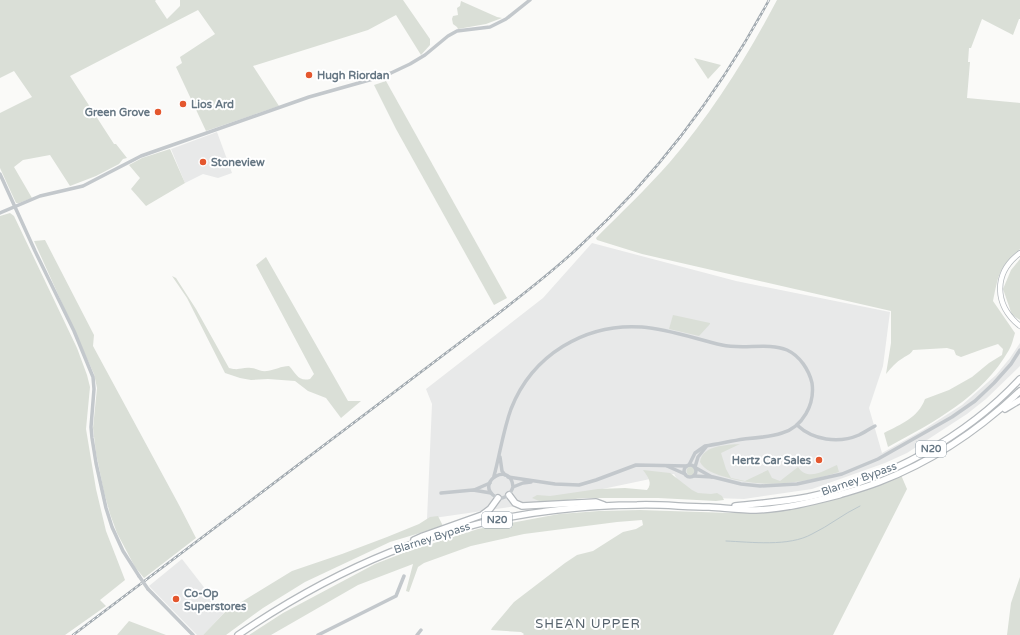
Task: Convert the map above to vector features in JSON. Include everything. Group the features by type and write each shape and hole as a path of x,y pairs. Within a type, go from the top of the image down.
{"highway":[{"name":"Blarney Bypass","path":"718,507 802,498 877,476 913,458 956,433 1020,379"},
{"name":"Blarney Bypass","path":"238,635 312,588 352,568 450,531 470,526 510,517 557,510 606,506 639,505 718,507 755,510 794,505 852,491 879,482 904,471 966,436 1020,391"},
{"path":"966,436 1020,400"},
{"path":"509,495 515,503 522,506 596,502 606,506"},
{"path":"391,552 423,536 482,515 490,509 498,498"}],"main road":[{"path":"1020,252 1008,265 1002,275 1000,285 1000,296 1005,308 1009,316 1020,326"}],"street":[{"path":"0,213 40,196 83,186 141,156 216,131 309,97 391,73 425,55 448,36 457,32 490,27 506,19 530,0"},
{"path":"0,174 74,331 93,377 92,438 104,500 112,527 123,551 148,589 160,603 193,635"},
{"path":"500,452 502,471 512,483 512,487 509,495 498,498 492,493 489,486 494,476 500,452 511,409 523,386 532,372 548,357 563,345 585,335 608,328 643,327 732,347 772,346 788,350 798,358 811,378 813,390 808,412 797,425 782,434 706,446 695,452 684,470 685,475"},
{"path":"666,465 690,477 713,477 741,484 760,486 797,484 842,474 878,460 952,417 975,401 1011,364 1020,350"},
{"path":"797,425 811,435 831,440 841,440 859,435 875,426"},
{"path":"694,476 697,472 696,468 698,457 706,446"},
{"path":"494,476 507,476 555,484 580,485 630,466 645,464 691,464 713,477"},
{"path":"473,490 490,482"},
{"path":"512,487 523,483 538,482"},
{"path":"441,493 473,490 492,493"},
{"path":"318,635 396,596 404,576"},
{"path":"417,635 421,630"}],"shaded area":[{"path":"0,0 156,0 155,1 167,19 180,6 180,0 403,0 430,39 430,45 421,55 396,15 368,30 253,66 279,106 206,131 176,67 182,63 180,57 215,34 198,10 70,76 114,144 116,144 127,158 96,176 70,186 50,155 23,160 14,167 32,198 16,203 0,168 0,113 32,97 14,71 0,78"},
{"path":"777,0 1020,0 1020,19 1013,35 982,19 971,48 969,48 968,62 970,62 967,98 1020,103 1020,249 1007,262 1000,272 993,301 1015,333 1010,348 998,367 971,395 939,418 888,447 884,433 913,416 922,406 925,399 949,390 972,377 989,363 1002,355 1003,349 998,344 961,357 956,355 954,350 947,348 913,350 910,354 896,363 886,374 891,343 891,311 642,254 597,240 596,238 661,172 700,124 728,84 754,42"},
{"path":"461,1 502,18 486,24 458,29 453,24 452,19 453,16 458,15 457,8 460,6"},
{"path":"694,58 721,65 708,79"},
{"path":"386,81 507,298 494,305 396,129 374,85"},
{"path":"217,132 232,173 218,178 203,174 185,183 171,149"},
{"path":"170,149 185,183 146,206 131,189 140,178 129,165 142,158"},
{"path":"10,213 14,216 77,348 87,375 90,387 86,429 96,489 106,531 125,580 100,600 106,606 65,635 0,635 0,216"},
{"path":"45,240 94,335 93,346 196,538 144,578 135,567 117,533 110,514 96,453 93,428 97,388 94,374 34,241"},
{"path":"592,243 736,281 890,312 883,366 869,408 882,453 923,430 962,405 996,375 1020,343 1020,366 986,399 967,414 907,453 885,463 812,489 744,499 713,498 685,492 674,474 531,504 427,519 432,404 426,389 543,298"},
{"path":"266,257 348,401 361,401 341,418 326,398 308,391 295,381 268,379 251,380 225,373 187,298 172,276 176,278 196,309 229,368 251,368 265,371 289,366 300,378 306,380 310,379 314,374 256,265"},
{"path":"1020,259 1020,320 1012,315 1003,289 1011,270"},
{"path":"673,315 710,324 699,336 669,329"},
{"path":"740,444 721,453 726,469 731,478 745,481 768,470 772,478 780,481 798,467 807,474 817,474 837,465 839,472 810,480 796,482 766,484 751,483 736,480 716,474 707,469 700,462 705,452 710,449"},
{"path":"691,466 696,471 691,476 686,471"},
{"path":"643,470 670,473 698,493 717,493 722,496 724,500 583,498 544,503 532,498 537,495 550,496 598,489 625,488 647,490 650,482"},
{"path":"901,475 907,489 833,635 523,635 524,634 521,632 491,630 514,602 565,563 577,555 593,551 623,532 636,529 643,525 642,520 524,534 471,546 424,563 418,567 409,592 406,591 413,564 358,585 271,635 249,635 283,613 375,564 406,552 478,529 559,514 599,511 640,510 731,513 795,508 824,502 855,493"},
{"path":"438,516 443,526 390,542 305,582 263,608 226,635 203,635 228,609 292,571 387,537 419,524 430,517"},
{"path":"182,559 224,613 203,635 197,635 149,586"},
{"path":"1020,577 1020,635 1007,635 1011,603"},
{"path":"129,621 166,635 117,635"}],"waterway":[{"path":"726,541 758,543 792,541 818,531 860,506"}],"railway":[{"path":"73,635 491,319 538,283 571,254 610,217 636,189 686,130 730,67 769,0"}],"place":[{"name":"Hugh Riordan","path":"309,75"},
{"name":"Lios Ard","path":"183,104"},
{"name":"Green Grove","path":"158,112"},
{"name":"Stoneview","path":"203,162"},
{"name":"Hertz Car Sales","path":"819,460"},
{"name":"Co-Op Superstores","path":"176,599"}],"district":[{"name":"SHEAN UPPER","path":"588,624"}]}
